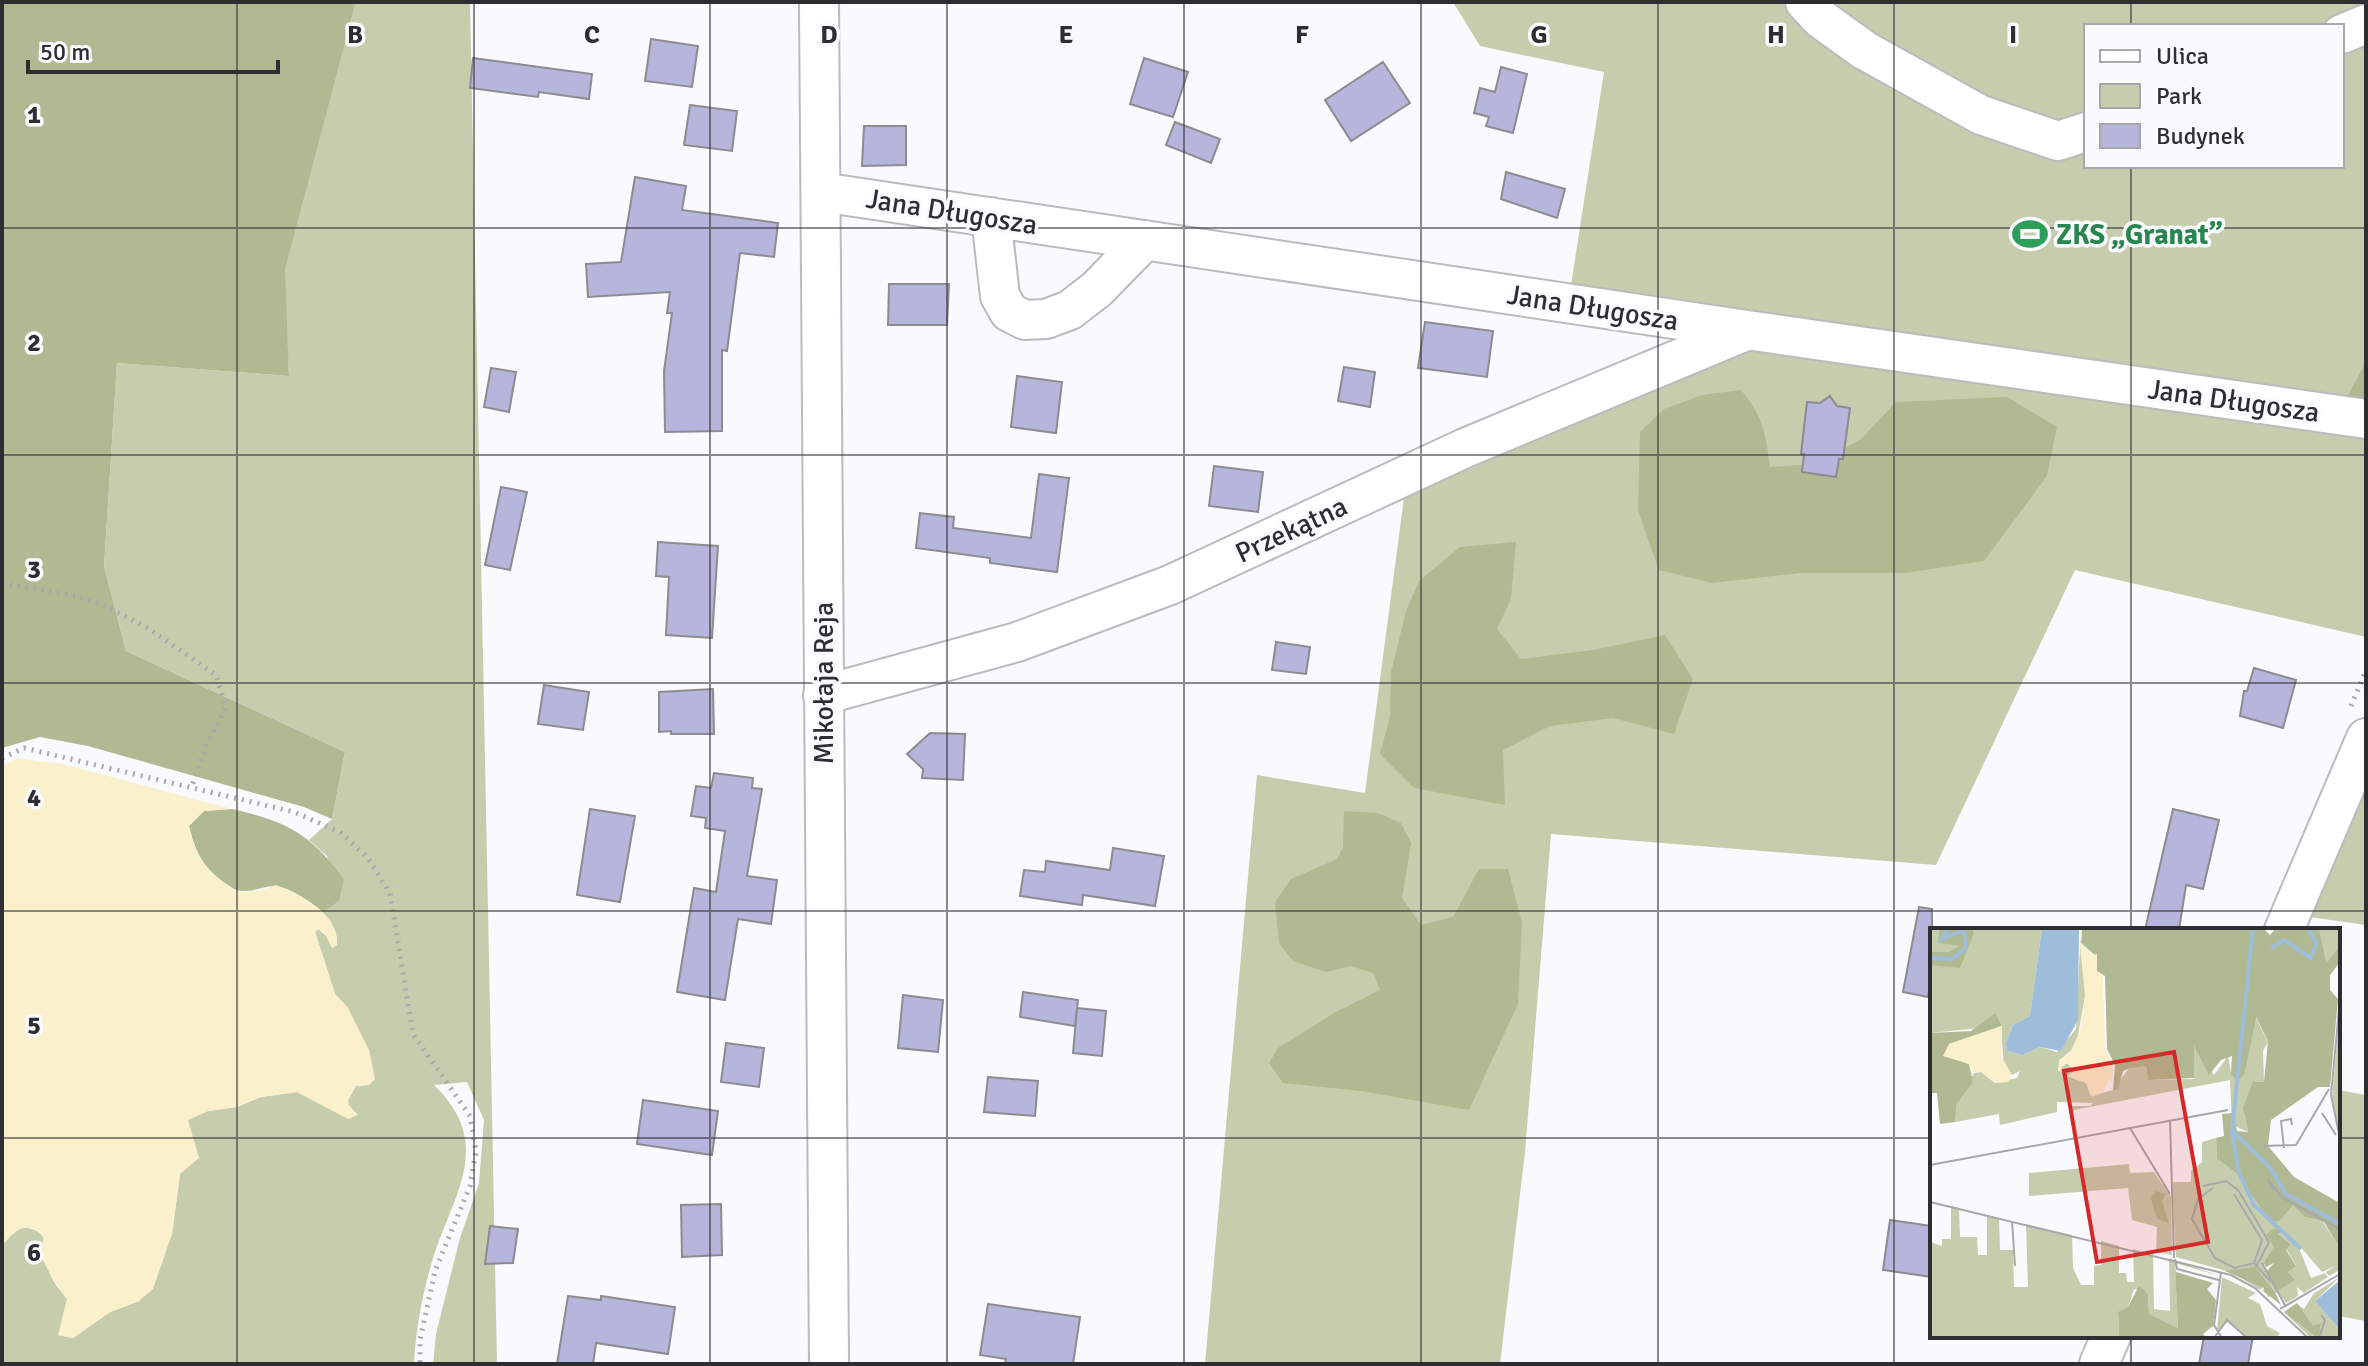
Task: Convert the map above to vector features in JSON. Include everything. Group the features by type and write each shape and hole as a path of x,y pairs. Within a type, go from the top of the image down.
{"street":[{"name":"Mikołaja Reja","path":"819,2 829,1364"},
{"path":"1805,2 1821,19 1864,50 1981,115 2058,141 2084,133"},
{"path":"2344,33 2366,24"},
{"name":"Jana Długosza","path":"821,192 2366,419"},
{"path":"991,217 1000,296 1009,312 1025,320 1046,319 1070,310 1097,289 1145,240"},
{"name":"Przekątna","path":"823,695 1017,642 1170,585 1465,448 1747,330"},
{"path":"2285,928 2366,738"},
{"path":"2099,1364 2110,1338"}],"path":[{"path":"2,583 77,596 101,604 148,628 216,675 226,707 206,746 192,786"},
{"path":"2,758 24,748 294,812 340,832 368,858 390,893 413,1034 470,1116 476,1151 470,1186 435,1271 420,1340 420,1364"}],"green space":[{"path":"2,2 356,2 285,269 289,376 117,363 104,566 126,651 345,752 332,819 304,807 88,746 40,737 2,748"},
{"path":"356,2 470,2 497,1364 433,1364 436,1334 460,1238 479,1183 484,1120 467,1082 434,1085 452,1106 462,1127 466,1148 459,1189 427,1282 418,1322 414,1364 2,1364 2,1246 14,1232 22,1228 32,1229 43,1237 52,1278 67,1299 59,1335 73,1338 110,1312 139,1301 172,1234 187,1120 208,1111 237,1107 261,1097 297,1092 349,1119 348,1097 356,1086 369,1085 348,1008 335,994 315,932 318,929 337,945 337,937 323,913 339,901 327,856 309,840 332,819 345,752 126,651 104,566 117,363 289,376 284,269"},
{"name":"ZKS „Granat”","path":"1453,2 2366,2 2366,399 2326,393 2319,398 1569,298 1604,72 1480,46"},
{"path":"1748,347 2366,434 2366,637 2075,570 1936,865 1551,834 1525,1152 1500,1364 1205,1364 1257,775 1365,793 1405,490"},
{"path":"2366,362 2366,400 2347,397"},
{"path":"1741,390 1762,426 1770,467 1815,464 1860,440 1896,402 2007,397 2057,427 2047,476 1984,561 1906,573 1801,573 1712,583 1659,570 1638,511 1640,432 1664,409 1702,395"},
{"path":"1516,542 1511,599 1497,629 1521,659 1593,650 1665,635 1693,679 1674,734 1613,718 1550,726 1503,750 1505,805 1414,788 1380,754 1390,716 1391,672 1406,611 1419,581 1460,547"},
{"path":"2366,729 2366,925 2288,914"},
{"path":"232,809 283,825 320,850 344,879 339,901 323,913 291,891 270,886 240,891 217,877 201,858 189,826 204,811"},
{"path":"1344,811 1378,813 1401,823 1411,843 1402,898 1421,925 1453,917 1479,869 1508,869 1522,923 1518,1004 1469,1110 1361,1091 1283,1083 1269,1063 1278,1048 1334,1013 1380,990 1373,973 1351,966 1326,972 1293,961 1279,943 1275,902 1291,879 1337,859 1343,847"},
{"path":"2340,1090 2366,1095 2366,1321 2340,1316"}],"sand":[{"path":"17,758 63,764 232,809 204,811 189,825 197,852 206,866 234,890 252,892 276,885 307,900 325,915 336,934 337,945 332,948 324,932 318,929 315,932 335,994 348,1008 369,1050 375,1079 369,1085 356,1086 347,1103 358,1115 348,1119 297,1092 261,1097 237,1107 208,1111 188,1120 199,1158 180,1174 172,1234 153,1289 139,1301 110,1312 73,1338 58,1335 67,1299 39,1252 44,1238 38,1231 27,1227 17,1231 2,1246 2,766"}],"building":[{"path":"651,39 698,46 692,87 645,81"},
{"path":"473,58 592,74 589,99 539,92 538,97 470,88"},
{"path":"1144,58 1188,72 1173,117 1130,104"},
{"path":"1383,62 1410,103 1351,141 1325,100"},
{"path":"1501,67 1527,74 1513,133 1486,126 1489,117 1474,113 1480,88 1495,92"},
{"path":"690,105 737,111 732,151 684,145"},
{"path":"1175,122 1220,139 1211,163 1166,145"},
{"path":"864,126 906,126 906,165 862,166"},
{"path":"1506,172 1565,189 1557,218 1501,199"},
{"path":"635,177 686,186 682,210 778,223 774,257 740,253 727,351 722,350 722,431 665,432 664,371 672,313 667,313 670,292 588,297 586,264 621,262"},
{"path":"889,284 949,284 947,325 888,325"},
{"path":"1425,322 1493,331 1487,377 1418,368"},
{"path":"1344,367 1375,372 1370,407 1338,401"},
{"path":"491,368 516,372 509,412 484,407"},
{"path":"1017,376 1062,382 1056,433 1011,427"},
{"path":"1830,396 1837,406 1850,408 1843,459 1839,459 1836,477 1802,472 1807,402 1820,403"},
{"path":"1214,466 1263,472 1258,512 1209,506"},
{"path":"1039,474 1069,478 1057,572 990,563 990,558 916,548 920,513 954,517 953,528 1031,538"},
{"path":"501,487 527,492 510,570 485,565"},
{"path":"658,542 718,546 712,638 666,635 669,577 656,576"},
{"path":"1276,642 1310,647 1306,674 1272,670"},
{"path":"2254,668 2296,680 2283,728 2240,716 2244,691 2247,691"},
{"path":"544,685 589,692 583,730 538,724"},
{"path":"713,689 714,734 659,732 659,692"},
{"path":"930,733 965,734 963,780 922,778 923,769 907,754"},
{"path":"714,773 753,778 752,788 762,789 747,876 777,880 771,924 738,919 725,1000 677,992 694,888 716,892 725,831 705,828 706,818 691,816 696,786 711,788"},
{"path":"590,809 635,816 620,902 577,895"},
{"path":"2173,809 2219,820 2203,889 2186,885 2179,928 2145,928"},
{"path":"1113,848 1164,856 1155,906 1083,895 1082,905 1020,896 1024,870 1045,872 1046,861 1110,870"},
{"path":"1919,907 1932,909 1928,997 1903,992"},
{"path":"1023,992 1078,1000 1075,1026 1020,1017"},
{"path":"903,995 943,1000 938,1052 898,1048"},
{"path":"1077,1008 1106,1011 1102,1056 1073,1053"},
{"path":"726,1043 764,1048 759,1087 721,1082"},
{"path":"988,1077 1038,1081 1035,1116 984,1112"},
{"path":"643,1100 718,1111 712,1155 637,1144"},
{"path":"721,1204 722,1255 682,1257 681,1205"},
{"path":"1890,1220 1930,1226 1930,1277 1883,1270"},
{"path":"490,1226 518,1229 513,1263 485,1264"},
{"path":"568,1296 601,1300 601,1296 675,1307 668,1354 596,1343 593,1364 557,1364"},
{"path":"988,1304 1080,1317 1073,1364 1005,1364 1006,1359 980,1355"},
{"path":"2204,1338 2253,1338 2248,1364 2199,1364"}],"place":[{"name":"ZKS „Granat”","path":"2030,234"}]}
